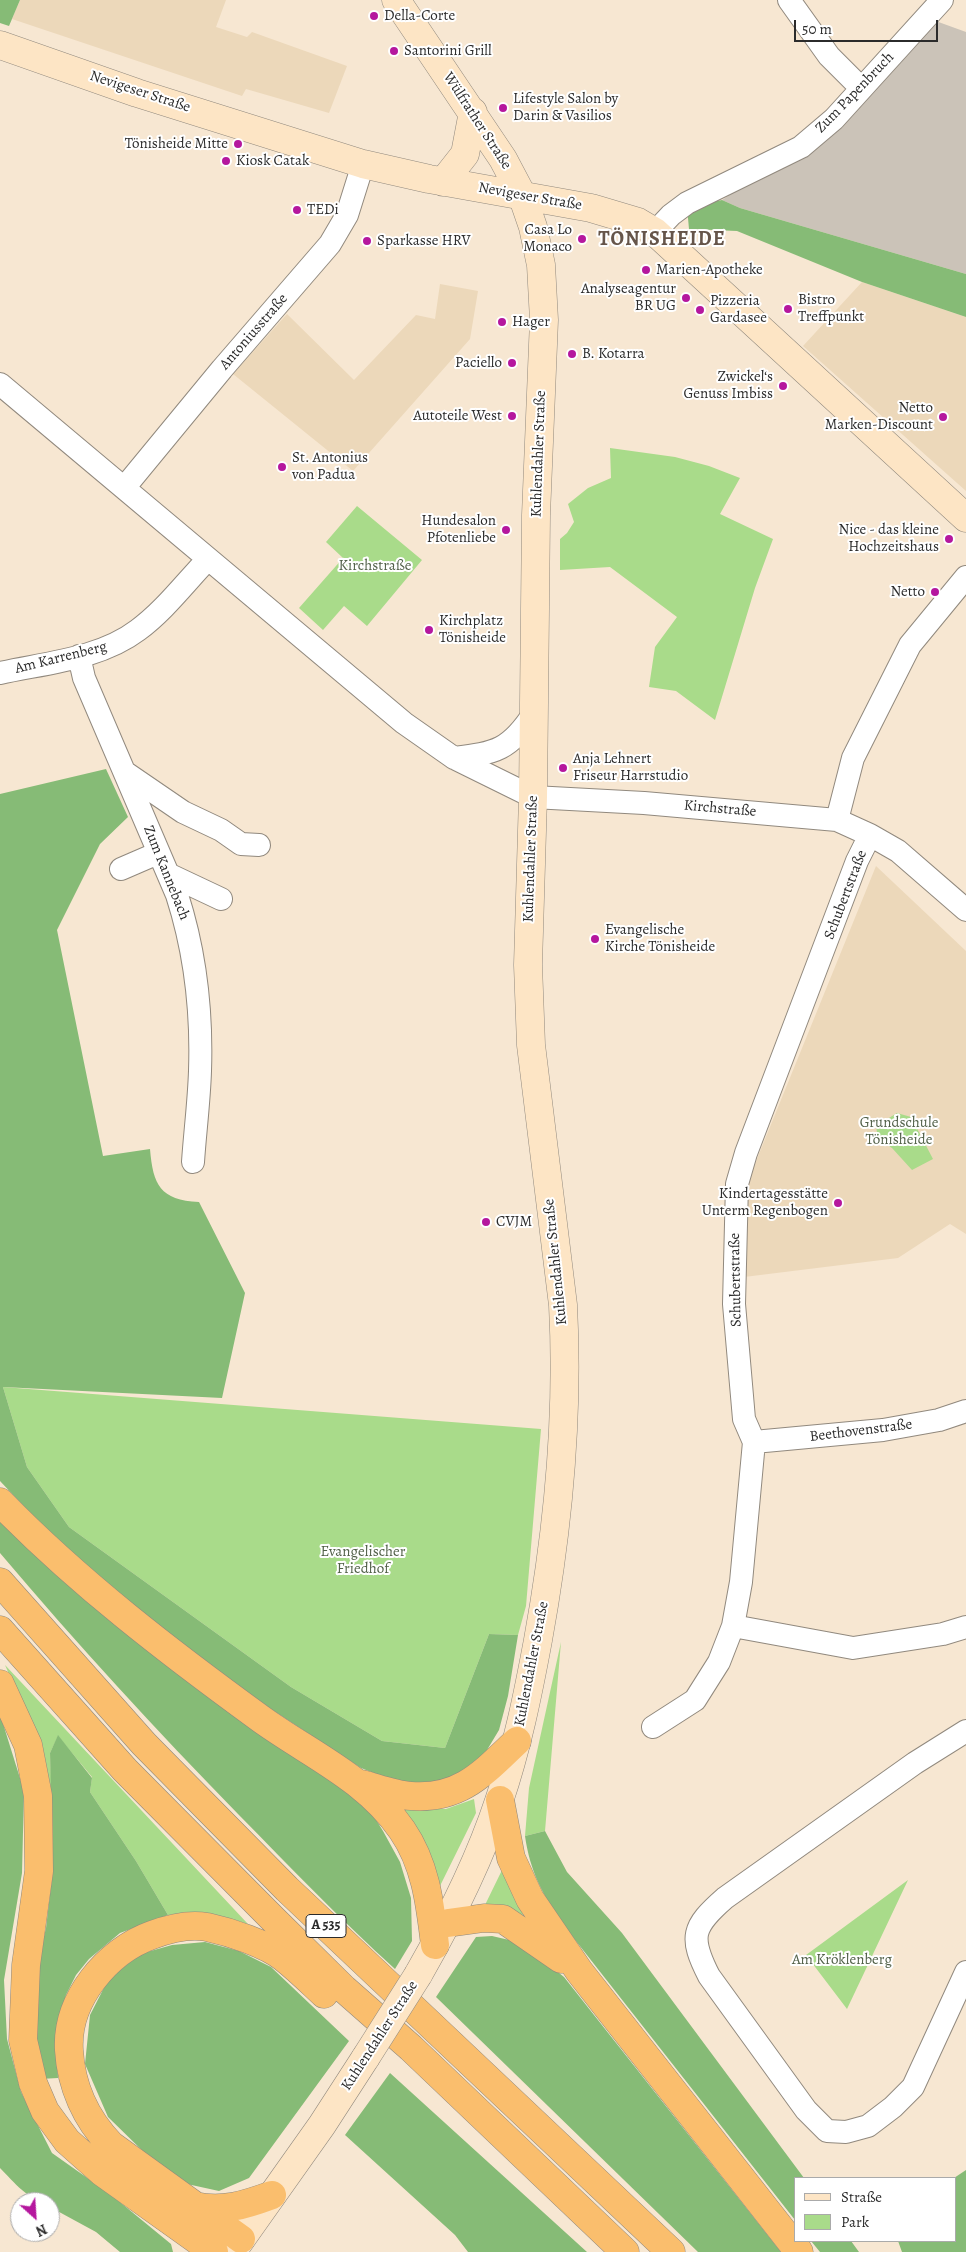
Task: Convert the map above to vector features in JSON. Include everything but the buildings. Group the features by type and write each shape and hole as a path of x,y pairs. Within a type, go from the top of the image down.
{"highway":[{"path":"0,1502 81,1580 262,1720 360,1784 383,1806 414,1850 441,1934 484,1918 504,1919 579,1971"},
{"name":"A 535","path":"0,1582 144,1744 287,1889 671,2252"},
{"name":"A 535","path":"0,1630 125,1770 344,1988 411,2048 625,2252"},
{"path":"0,1684 28,1745 38,1796 39,1871 26,1965 23,2030 23,2040 33,2083 45,2111 67,2141 102,2172 214,2252"},
{"path":"360,1784 409,1796 435,1796 463,1788 480,1777 517,1741"},
{"path":"500,1800 515,1871 530,1899 579,1971 798,2252"},
{"path":"236,2246 194,2206 111,2145 96,2130 77,2092 69,2049 78,2005 88,1984 120,1951 139,1939 183,1927 206,1927 249,1940 283,1957 359,2026 411,2048"},
{"path":"194,2206 212,2210 242,2206 272,2195"},
{"path":"158,2211 182,2252"}],"main road":[{"name":"Wülfrather Straße","path":"396,0 473,112 503,159 522,195"},
{"name":"Nevigeser Straße","path":"0,45 137,92 363,164 443,182 608,212 638,222 655,232 966,518"},
{"path":"443,182 465,154 473,112"},
{"name":"Kuhlendahler Straße","path":"236,2246 322,2125 418,1975 441,1934 482,1849 500,1800 517,1741 544,1607 556,1512 564,1404 563,1305 531,1045 528,965 533,797 536,515 544,320 541,265 533,228 522,195"}],"street":[{"path":"789,0 829,56 862,88"},
{"name":"Zum Papenbruch","path":"655,232 671,215 687,203 801,147 834,119 942,0"},
{"name":"Antoniusstraße","path":"124,488 222,369 330,244 347,215 363,164"},
{"name":"Kirchstraße","path":"0,384 404,723 454,758 533,797 644,803 837,820 870,835 898,851 966,910"},
{"name":"Am Karrenberg","path":"0,673 79,656 110,646 137,631 158,614 208,559"},
{"path":"837,820 853,758 910,645 966,577"},
{"name":"Zum Kannebach","path":"79,656 84,678 168,874 187,926 200,1015 200,1070 193,1162"},
{"path":"454,758 483,755 501,749 526,727 534,714"},
{"path":"126,773 182,812 221,830 241,844 258,845"},
{"name":"Schubertstraße","path":"653,1727 695,1700 719,1662 733,1626 742,1572 754,1442 744,1420 734,1304 737,1184 748,1146 857,861 870,835"},
{"path":"121,869 158,853"},
{"path":"168,874 221,899"},
{"name":"Beethovenstraße","path":"754,1442 883,1430 938,1420 966,1411"},
{"path":"733,1626 853,1648 943,1634 966,1627"},
{"path":"966,1731 915,1763 725,1898 708,1913 696,1932 698,1954 709,1976 806,2110 827,2131 846,2132 868,2126 894,2107 913,2087 966,1972"}],"shaded area":[{"path":"20,0 226,0 216,27 247,37 252,32 347,66 329,113 246,89 242,96 12,19"},
{"path":"933,20 966,32 966,274 740,208 722,200 749,182"},
{"path":"862,282 966,317 966,491 803,346"},
{"path":"440,284 478,291 470,339 353,471 233,374 287,314 354,380 416,315 435,319"},
{"path":"876,866 966,951 966,1234 950,1224 898,1258 744,1277 748,1181"}],"green space":[{"path":"0,0 20,0 9,26 0,23"},
{"path":"722,200 740,208 966,274 966,317 862,282 737,231 689,229 687,207"},
{"path":"610,448 675,457 709,466 740,478 720,514 773,539 755,588 715,720 676,691 649,687 655,647 677,617 610,567 560,570 560,539 567,533 574,522 568,504 588,488 611,478"},
{"name":"Kirchstraße","path":"357,506 422,560 367,626 344,606 323,630 299,608 343,558 326,542"},
{"path":"106,769 128,817 100,844 57,930 103,1156 150,1149 153,1172 161,1188 175,1198 199,1202 245,1293 222,1398 3,1387 27,1467 69,1527 291,1687 382,1741 445,1748 489,1634 518,1635 508,1696 499,1730 484,1755 473,1766 440,1784 397,1782 361,1768 271,1709 179,1644 52,1536 0,1481 0,794"},
{"name":"Grundschule Tönisheide","path":"897,1113 911,1117 933,1159 912,1170 892,1148 878,1139 876,1126"},
{"name":"Evangelischer Friedhof","path":"3,1387 541,1429 526,1606 518,1635 489,1634 445,1748 382,1741 291,1687 69,1527 27,1467"},
{"path":"0,1516 346,1788 370,1810 400,1862 411,1898 412,1941 395,1969 355,1932 207,1782 58,1620 0,1553"},
{"path":"561,1642 545,1831 525,1836 529,1788"},
{"path":"5,1665 248,1924 209,1915 168,1915 136,1861 90,1792 92,1777 58,1736 50,1753 52,1801 39,1743"},
{"path":"0,1714 24,1791 22,1873 4,1980 7,2039 21,2092 52,2153 110,2194 171,2244 173,2252 120,2252 96,2232 60,2212 60,2192 25,2192 0,2168"},
{"path":"58,1735 92,1778 90,1792 136,1861 168,1915 120,1933 89,1959 76,1975 66,1995 56,2033 58,2078 40,2079 34,2033 38,1961 46,1928 53,1869 50,1753"},
{"path":"474,1799 476,1813 438,1890 398,1806 446,1809"},
{"path":"545,1831 567,1872 622,1933 803,2177 794,2177 794,2219 561,1922 538,1881 530,1860 525,1836"},
{"path":"503,1868 524,1917 485,1905"},
{"name":"Am Kröklenberg","path":"908,1880 847,2009 806,1955"},
{"path":"492,1936 522,1943 564,1977 781,2252 698,2252 436,1997 476,1937"},
{"path":"205,1942 239,1951 271,1967 349,2041 249,2178 219,2191 187,2184 153,2161 108,2117 85,2064 90,2015 108,1980 140,1954 172,1945"},
{"path":"390,2073 587,2252 468,2252 455,2235 345,2135"},
{"path":"966,2170 966,2252 902,2252 898,2242 956,2242 956,2177"},
{"path":"812,2242 852,2242 859,2252 820,2252"}],"place":[{"name":"Della-Corte","path":"374,16"},
{"name":"Santorini Grill","path":"394,51"},
{"name":"Lifestyle Salon by Darin & Vasilios","path":"503,108"},
{"name":"Tönisheide Mitte","path":"238,144"},
{"name":"Kiosk Catak","path":"226,161"},
{"name":"TEDi","path":"297,210"},
{"name":"Casa Lo Monaco","path":"582,239"},
{"name":"Sparkasse HRV","path":"367,241"},
{"name":"Marien-Apotheke","path":"646,270"},
{"name":"Analyseagentur BR UG","path":"686,298"},
{"name":"Bistro Treffpunkt","path":"788,309"},
{"name":"Pizzeria Gardasee","path":"700,310"},
{"name":"Hager","path":"502,322"},
{"name":"B. Kotarra","path":"572,354"},
{"name":"Paciello","path":"512,363"},
{"name":"Zwickel‘s Genuss Imbiss","path":"783,386"},
{"name":"Autoteile West","path":"512,416"},
{"name":"Netto Marken-Discount","path":"943,417"},
{"name":"St. Antonius von Padua","path":"282,467"},
{"name":"Hundesalon Pfotenliebe","path":"506,530"},
{"name":"Nice - das kleine Hochzeitshaus","path":"949,539"},
{"name":"Netto","path":"935,592"},
{"name":"Kirchplatz Tönisheide","path":"429,630"},
{"name":"Anja Lehnert Friseur Harrstudio","path":"563,768"},
{"name":"Evangelische Kirche Tönisheide","path":"595,939"},
{"name":"Kindertagesstätte Unterm Regenbogen","path":"838,1203"},
{"name":"CVJM","path":"486,1222"}],"district":[{"name":"TÖNISHEIDE","path":"662,240"}]}
